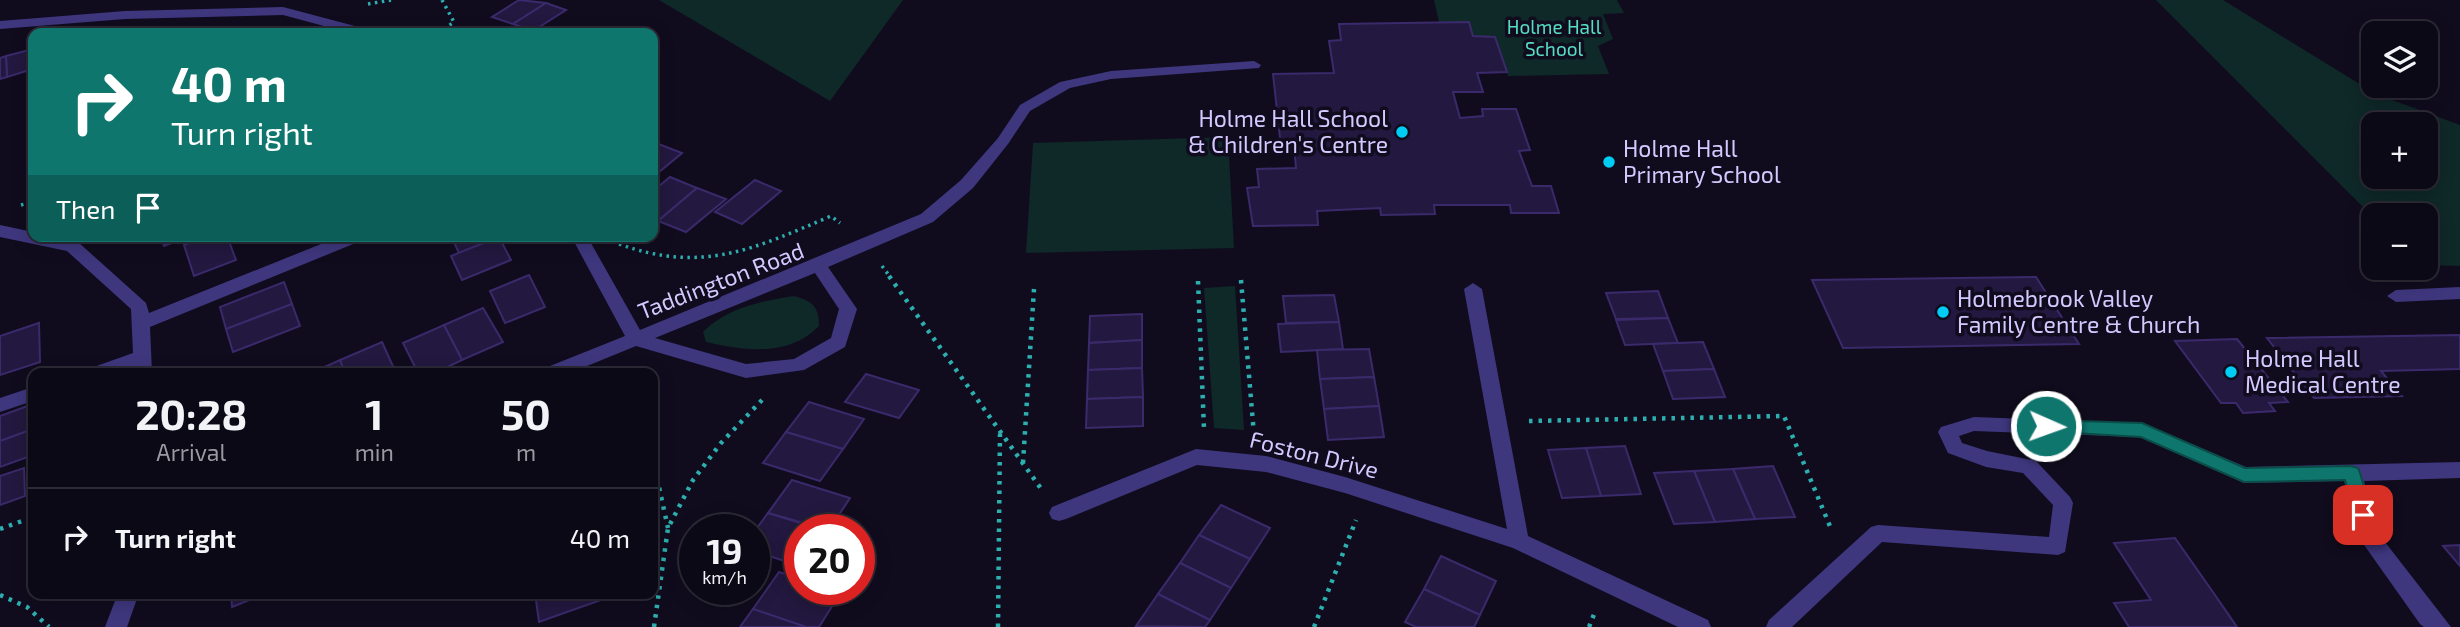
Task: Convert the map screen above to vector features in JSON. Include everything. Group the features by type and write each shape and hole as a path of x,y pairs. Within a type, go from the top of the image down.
{"street":[{"path":"0,25 125,15 283,11 346,28"},
{"path":"818,265 926,218 967,184 1003,141 1025,108 1065,85 1111,75 1254,65"},
{"path":"0,231 28,237"},
{"path":"53,242 72,246 140,307 143,365 126,368"},
{"path":"140,324 342,242"},
{"path":"582,242 636,339"},
{"name":"Taddington Road","path":"564,368 818,265 848,309 839,342 798,365 746,371 636,339"},
{"path":"1473,289 1519,541"},
{"path":"2396,296 2460,293"},
{"path":"0,405 28,396"},
{"path":"1777,627 1878,533 2058,546 2063,503 2029,466 1986,459 1955,447 1948,432 1974,424 2142,430 2244,475 2460,470"},
{"name":"Foston Drive","path":"1059,513 1196,457 1256,463 1367,492 1519,541 1700,627"},
{"path":"2351,473 2369,536 2428,617 2440,627"},
{"path":"116,627 127,599"}],"path":[{"path":"442,0 454,22 445,28"},
{"path":"616,242 667,258 707,260 734,254 831,216 867,244 1059,513"},
{"path":"1241,280 1256,463"},
{"path":"1198,281 1206,458"},
{"path":"1023,464 1034,289"},
{"path":"658,589 668,528 693,480 721,443 798,365"},
{"path":"1497,421 1784,416 1846,563"},
{"path":"998,627 1000,431"},
{"path":"658,483 668,528"},
{"path":"1314,627 1367,492"},
{"path":"0,528 28,519"},
{"path":"0,595 23,603 42,616 49,627"},
{"path":"652,625 656,599"}],"green space":[{"path":"659,0 903,0 830,101"},
{"name":"Holme Hall School","path":"1434,0 1617,0 1624,13 1603,14 1613,39 1598,46 1609,74 1508,76 1495,37 1473,36 1468,22 1439,22"},
{"path":"2156,0 2223,0 2361,85 2361,98 2387,98 2425,112 2361,112 2361,189 2438,189 2438,117 2460,125 2460,266 2438,265 2438,203 2361,205"},
{"path":"1228,137 1234,248 1026,253 1033,143"},
{"path":"1235,286 1244,430 1214,428 1204,288"},
{"path":"794,296 813,305 818,314 819,326 794,343 751,349 706,342 703,332 733,311"}],"building":[{"path":"519,0 546,3 513,24 492,17"},
{"path":"546,3 566,10 538,28 524,28 513,24"},
{"name":"Holme Hall School & Children's Centre","path":"1469,22 1473,36 1495,37 1507,72 1477,73 1483,92 1453,92 1460,118 1483,116 1482,109 1516,109 1530,150 1519,151 1532,186 1551,186 1559,213 1511,213 1510,205 1434,205 1435,214 1381,215 1380,208 1317,211 1318,225 1253,226 1247,188 1259,187 1257,169 1296,168 1294,147 1281,147 1273,74 1334,73 1329,41 1341,40 1339,24"},
{"path":"28,50 28,71 7,77 6,56"},
{"path":"6,56 7,77 0,79 0,58"},
{"path":"658,144 682,153 658,173"},
{"path":"670,177 697,188 658,221 658,187"},
{"path":"755,180 781,191 742,224 715,212"},
{"path":"697,188 726,199 686,232 658,221"},
{"path":"192,242 229,242 236,260 194,276 184,245"},
{"path":"454,242 486,242 459,253"},
{"path":"486,242 502,242 511,260 462,280 451,256"},
{"path":"529,275 545,307 505,323 490,291"},
{"name":"Holmebrook Valley Family Centre & Church","path":"2036,277 2079,344 1843,348 1812,280"},
{"path":"284,282 292,304 226,329 220,307"},
{"path":"1658,291 1668,318 1616,319 1606,293"},
{"path":"1334,295 1339,322 1286,323 1283,296"},
{"path":"292,304 300,326 233,352 226,329"},
{"path":"483,308 503,342 462,360 444,325"},
{"path":"1142,314 1142,340 1089,343 1090,316"},
{"path":"1668,318 1678,343 1625,345 1616,320"},
{"path":"1339,322 1343,349 1281,352 1278,324"},
{"path":"39,323 40,362 0,375 0,336"},
{"path":"444,325 462,360 445,368 416,368 403,343"},
{"path":"2460,335 2460,369 2381,371 2402,396 2314,398 2267,338"},
{"name":"Holme Hall Medical Centre","path":"2237,339 2288,402 2269,403 2275,411 2243,413 2236,403 2221,403 2175,341"},
{"path":"1142,340 1142,368 1088,370 1089,343"},
{"path":"382,342 394,368 343,368 340,360"},
{"path":"1703,342 1714,369 1663,371 1653,344"},
{"path":"1369,349 1374,377 1320,379 1317,350"},
{"path":"340,360 343,368 322,368"},
{"path":"1142,368 1143,397 1087,399 1088,370"},
{"path":"1714,369 1725,397 1673,399 1663,371"},
{"path":"866,374 919,390 899,418 845,402"},
{"path":"1374,377 1379,406 1324,409 1320,379"},
{"path":"1143,397 1143,426 1086,428 1087,399"},
{"path":"809,402 864,419 843,449 786,432"},
{"path":"28,406 28,431 0,441 0,416"},
{"path":"1379,406 1384,437 1328,440 1324,409"},
{"path":"28,431 28,457 0,467 0,441"},
{"path":"786,432 843,449 820,481 763,463"},
{"path":"1625,446 1641,494 1601,496 1586,448"},
{"path":"1586,448 1601,496 1562,498 1548,450"},
{"path":"1773,466 1795,517 1755,519 1733,469"},
{"path":"24,468 25,496 0,505 0,476"},
{"path":"1733,469 1755,519 1715,522 1694,471"},
{"path":"1694,471 1715,522 1674,524 1654,473"},
{"path":"792,480 850,498 840,514 784,514 784,517 768,513"},
{"path":"1221,505 1270,528 1250,559 1199,535"},
{"path":"768,513 784,518 784,561 770,556 770,514"},
{"path":"1199,535 1250,559 1231,588 1180,563"},
{"path":"2175,538 2237,627 2129,627 2114,603 2151,600 2114,543"},
{"path":"2460,545 2460,566 2443,546"},
{"path":"1441,556 1496,581 1480,615 1424,589"},
{"path":"1180,563 1231,588 1210,620 1158,594"},
{"path":"779,572 784,574 784,605 833,605 819,627 806,627 753,609 756,605 770,605 770,585"},
{"path":"1424,589 1480,615 1474,627 1416,627 1405,622"},
{"path":"1158,594 1210,620 1205,627 1136,626"},
{"path":"231,599 252,599 232,607"},
{"path":"536,599 604,599 539,622"},
{"path":"753,609 806,627 740,627"}],"place":[{"name":"Holme Hall School & Children's Centre","path":"1402,132"},
{"name":"Holme Hall Primary School","path":"1609,162"},
{"name":"Holmebrook Valley Family Centre & Church","path":"1943,312"},
{"name":"Holme Hall Medical Centre","path":"2231,372"}],"route":[{"path":"2046,426 2142,430 2244,475 2351,473 2363,515"}]}
